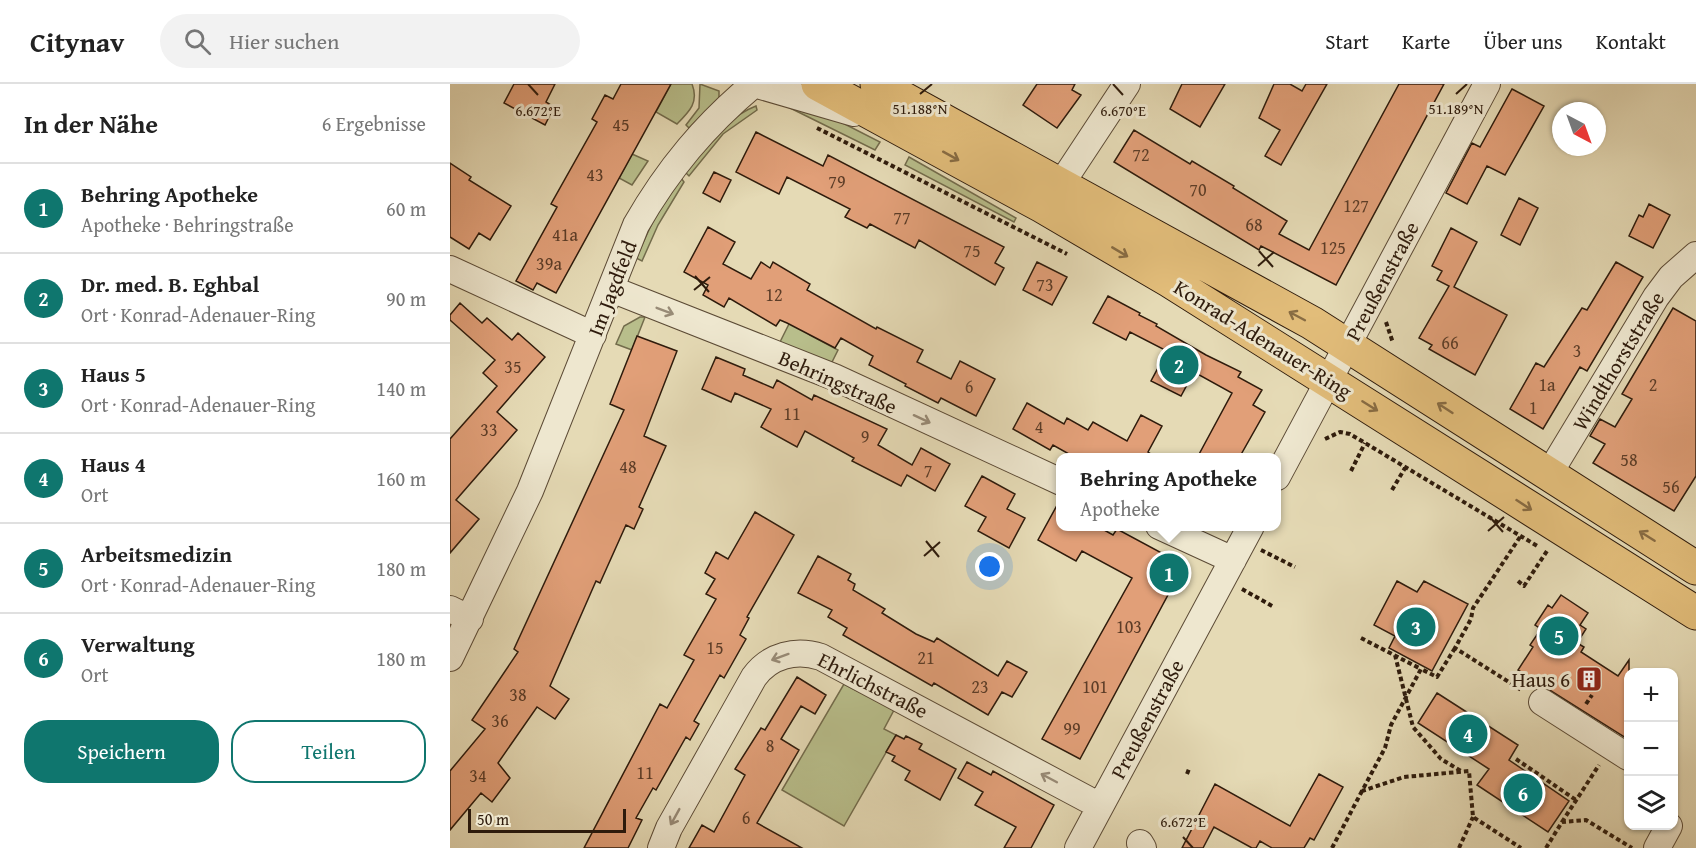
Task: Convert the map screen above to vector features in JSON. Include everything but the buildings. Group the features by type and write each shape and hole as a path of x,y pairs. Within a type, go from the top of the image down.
{"main road":[{"name":"Konrad-Adenauer-Ring","path":"818,84 1042,206 1329,380 1696,613"},
{"name":"Konrad-Adenauer-Ring","path":"877,84 1061,184 1347,346 1696,568"}],"street":[{"name":"Im Jagdfeld","path":"450,658 460,614 531,491 636,225 659,184 686,151 754,84 900,128"},
{"path":"1061,184 1127,84"},
{"name":"Preußenstraße","path":"1281,470 1486,84"},
{"name":"Windthorststraße","path":"1549,474 1656,297 1671,277 1696,255"},
{"path":"450,269 593,335"},
{"name":"Behringstraße","path":"611,289 834,377 1056,480"},
{"path":"1167,531 1227,570"},
{"name":"Preußenstraße","path":"1078,848 1248,531"},
{"name":"Ehrlichstraße","path":"661,848 669,828 760,669 779,657 800,653 821,657 1100,806"},
{"path":"1542,702 1620,751"},
{"path":"1657,848 1666,830"}],"path":[{"path":"813,126 1071,256"},
{"path":"1324,440 1340,432 1350,434"},
{"path":"1351,471 1365,443"},
{"path":"1392,490 1405,468"},
{"path":"1361,638 1437,677 1471,619 1473,608 1520,537"},
{"path":"1261,550 1295,567"},
{"path":"1518,582 1524,586 1548,550"},
{"path":"1227,570 1274,607"},
{"path":"1455,648 1542,702"},
{"path":"1395,655 1413,727 1441,759 1461,771"},
{"path":"1332,848 1385,748 1391,725 1421,669"},
{"path":"1546,848 1576,800 1620,751"},
{"path":"1516,759 1576,800"},
{"path":"1362,791 1404,777 1469,771 1473,818 1459,848"},
{"path":"1473,818 1521,848"},
{"path":"1562,822 1586,820 1632,848"}],"green space":[{"path":"671,84 692,84 694,90 692,106 677,124 656,112"},
{"path":"700,84 719,91 719,101 689,128 686,125 699,108"},
{"path":"782,104 829,116 880,142 875,150"},
{"path":"756,106 757,110 723,134 689,176 685,172 726,125"},
{"path":"632,154 648,161 632,185 619,178"},
{"path":"909,157 1016,218 1014,222 905,165"},
{"path":"681,178 684,182 658,225 642,261 636,258 654,219"},
{"path":"640,317 645,317 632,350 616,344 624,326"},
{"path":"791,320 810,335 838,350 831,364 779,344"},
{"path":"844,684 894,710 884,729 896,735 844,826 782,790"}],"place":[{"name":"Dr. med. B. Eghbal","path":"1179,365"},
{"name":"Behring Apotheke","path":"1169,573"},
{"name":"Haus 5","path":"1416,627"},
{"name":"Arbeitsmedizin","path":"1559,636"},
{"name":"Haus 6","path":"1589,679"},
{"name":"Haus 4","path":"1468,734"},
{"name":"Verwaltung","path":"1523,793"}]}
